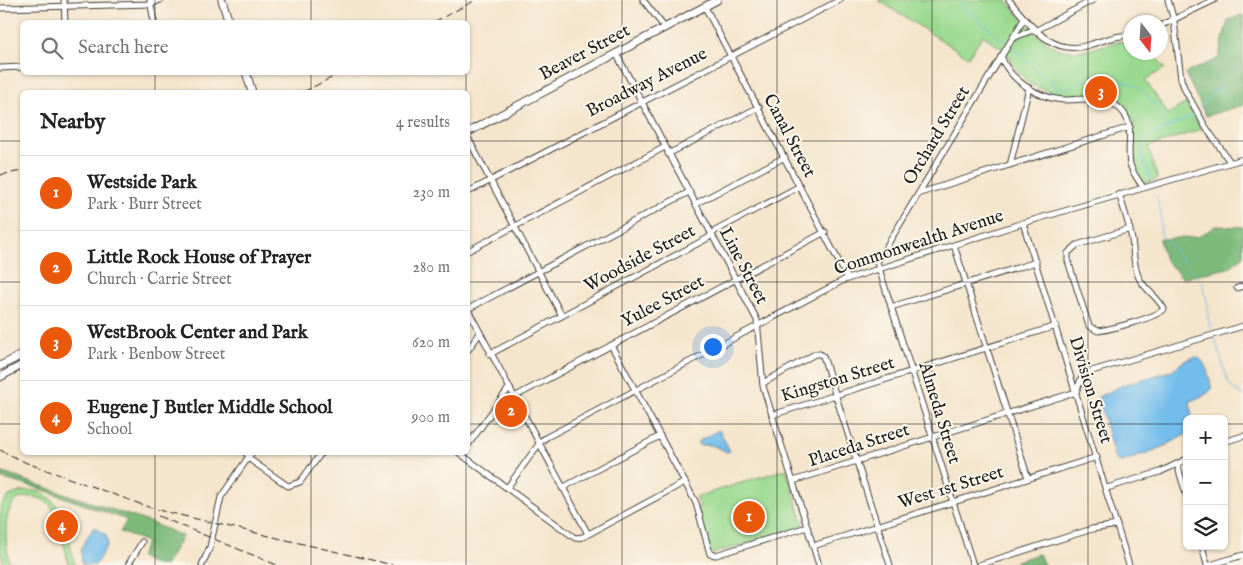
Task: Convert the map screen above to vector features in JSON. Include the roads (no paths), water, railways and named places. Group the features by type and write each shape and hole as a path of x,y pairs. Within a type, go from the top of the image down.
{"main road":[{"path":"222,0 228,20"},
{"name":"Beaver Street","path":"470,131 717,0"},
{"path":"247,75 251,90"},
{"path":"0,366 20,355"},
{"path":"2,376 20,366"}],"street":[{"path":"0,8 64,3 151,2 160,0"},
{"path":"643,0 665,28"},
{"name":"Broadway Avenue","path":"470,191 840,0"},
{"path":"1010,0 1035,31 1056,45 1072,48 1123,37"},
{"path":"1012,38 1035,31 1093,0"},
{"path":"1168,0 1174,21 1181,79 1185,90 1205,126 1230,162"},
{"path":"1168,23 1214,0"},
{"path":"151,2 154,20"},
{"path":"64,3 65,20"},
{"name":"Canal Street","path":"705,6 848,278"},
{"name":"Orchard Street","path":"879,269 877,262 1024,19"},
{"name":"Line Street","path":"616,53 757,320 762,383 819,565"},
{"path":"1001,56 1008,71 1030,88 1056,99 1093,98 1109,101 1126,115 1130,127 1131,168 1143,187"},
{"path":"0,68 20,67"},
{"path":"1010,165 1030,88"},
{"path":"668,154 759,107"},
{"path":"919,194 1130,127"},
{"path":"470,142 562,316"},
{"path":"470,250 665,147"},
{"path":"695,204 785,157"},
{"name":"Commonwealth Avenue","path":"508,488 546,437 848,278 1119,194 1243,159"},
{"name":"Woodside Street","path":"490,354 800,186"},
{"path":"470,309 689,192"},
{"path":"1119,194 1130,229 1132,255 1139,278 1164,308 1160,312 1105,330 1095,330 1089,326 1068,261 1068,253 1077,245 1130,229"},
{"name":"Division Street","path":"1023,223 1107,488 1129,565"},
{"name":"Yulee Street","path":"514,396 825,232"},
{"path":"954,245 1028,478"},
{"path":"891,307 1036,262"},
{"name":"Almeda Street","path":"879,269 973,565"},
{"path":"1237,288 1243,286"},
{"path":"470,314 588,534"},
{"name":"Kingston Street","path":"772,415 1056,326"},
{"path":"1076,392 1081,379 1092,371 1243,326"},
{"path":"470,347 480,333"},
{"path":"611,345 696,503 712,555 807,528"},
{"path":"762,383 816,354 823,356 890,565"},
{"path":"470,443 509,388"},
{"name":"Placeda Street","path":"793,481 1076,392"},
{"path":"562,488 660,436"},
{"path":"1228,441 1243,436"},
{"path":"202,565 210,548 221,496 247,455"},
{"path":"249,455 285,485 292,486 300,482 320,455"},
{"path":"464,455 576,538 588,534 685,482"},
{"name":"West 1st Street","path":"813,546 1097,457"},
{"path":"1107,488 1160,472 1184,460"},
{"path":"1177,464 1183,484"},
{"path":"980,565 1092,529 1117,525"},
{"path":"128,565 142,542"},
{"path":"1203,550 1208,565 1243,555"}],"water":[{"path":"1195,357 1202,361 1212,389 1205,395 1190,401 1192,415 1183,415 1183,436 1163,447 1125,461 1120,462 1115,459 1098,397 1123,385 1171,371 1184,361"},
{"path":"719,430 730,451 727,452 712,445 699,445 697,442"},
{"path":"94,527 106,535 108,544 95,565 82,565 81,548"}],"waterway":[{"path":"956,0 1006,43"},
{"path":"1011,47 1039,72 1051,79 1052,86 1057,88 1067,88 1089,76 1119,80 1138,87 1152,102 1168,128"},
{"path":"1200,108 1221,84"},
{"path":"1150,178 1141,152 1146,138 1194,115"},
{"path":"1156,195 1161,213 1161,235 1202,282 1211,328"},
{"path":"1215,339 1228,382 1232,388 1243,395"}],"railway":[{"path":"438,20 476,0"},
{"path":"307,90 337,75"},
{"path":"0,175 20,171"},
{"path":"0,450 27,463 154,509 393,565"},
{"path":"158,516 277,565"}],"place":[{"name":"WestBrook Center and Park","path":"1101,92"},
{"name":"Little Rock House of Prayer","path":"511,411"},
{"name":"Westside Park","path":"749,517"},
{"name":"Eugene J Butler Middle School","path":"62,526"}]}
